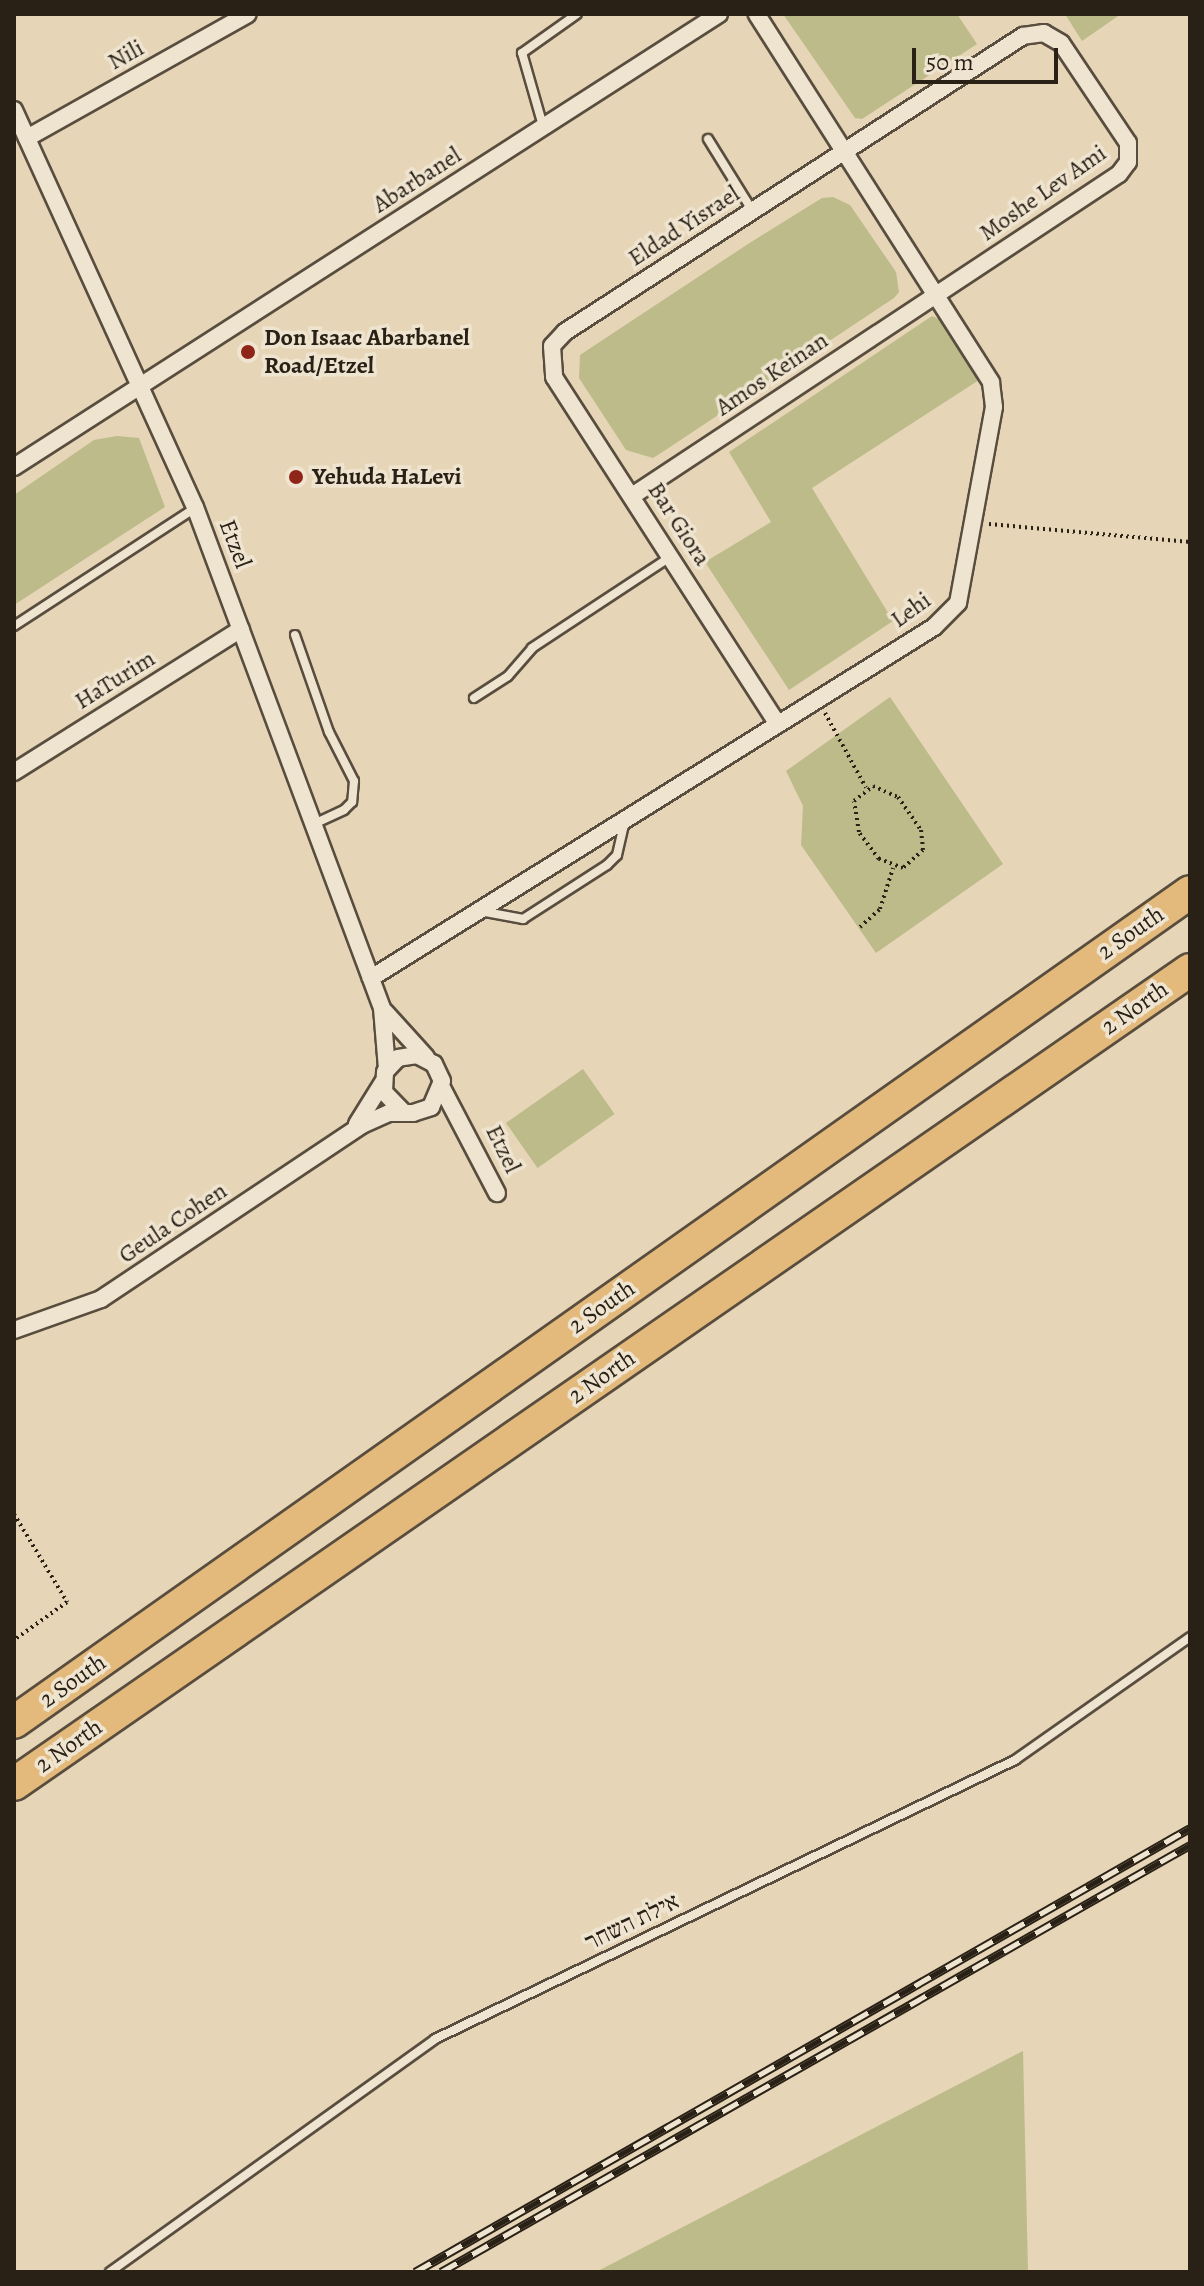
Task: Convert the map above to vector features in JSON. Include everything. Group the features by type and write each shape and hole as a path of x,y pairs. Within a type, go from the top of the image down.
{"highway":[{"name":"2 South","path":"14,1722 1190,892"},
{"name":"2 North","path":"14,1784 1190,970"}],"street":[{"name":"Nili","path":"27,138 248,14"},
{"name":"Abarbanel","path":"14,467 143,387 719,14"},
{"name":"Lehi","path":"371,978 948,615 965,581 994,394 939,293 757,14"},
{"name":"Moshe Lev Ami","path":"845,149 1034,32 1061,43 1123,135 1129,152 1119,174 939,293"},
{"name":"Etzel","path":"14,110 143,387 195,507 382,1008 385,1075"},
{"name":"Eldad Yisrael","path":"552,346 565,332 845,149"},
{"name":"Amos Keinan","path":"632,496 939,293"},
{"name":"Bar Giora","path":"552,346 554,377 778,724"},
{"name":"HaTurim","path":"14,772 241,629"},
{"name":"Etzel","path":"382,1008 427,1058"},
{"path":"407,1054 427,1058 439,1072 441,1086 437,1100 422,1111 403,1112 388,1101 385,1075 407,1054"},
{"name":"Geula Cohen","path":"348,1134 385,1075"},
{"name":"Etzel","path":"441,1086 465,1126 497,1193"},
{"name":"Etzel","path":"422,1111 465,1126"},
{"name":"Geula Cohen","path":"14,1330 101,1299 348,1134 375,1118 403,1112"}],"lane":[{"path":"544,127 522,53 577,14"},
{"path":"708,139 752,210"},
{"path":"14,626 195,507"},
{"path":"474,698 508,676 532,648 671,556"},
{"path":"295,635 329,732 354,781 352,802 314,824"},
{"path":"479,911 523,919 607,865 617,855 625,819"},
{"name":"אילת השחר","path":"110,2272 435,2039 1015,1760 1190,1637"}],"path":[{"path":"974,522 1190,542"},
{"path":"817,700 866,788"},
{"path":"873,786 898,797 921,830 919,859 893,868 867,847 859,832 854,801 866,788 873,786"},
{"path":"860,927 880,909 893,868"},
{"path":"14,1514 67,1602 14,1640"}],"shaded area":[{"path":"783,14 957,14 977,44 862,119 855,118"},
{"path":"1065,14 1121,14 1082,41"},
{"path":"833,197 850,205 896,272 899,292 653,458 626,450 579,378 580,355 748,244 822,198"},
{"path":"932,316 941,320 979,380 812,488 893,621 789,690 705,562 771,522 729,452"},
{"path":"117,436 139,438 165,507 14,605 14,495 94,440"},
{"path":"890,697 1003,864 876,953 801,845 803,806 786,771"},
{"path":"583,1069 615,1114 538,1168 506,1123"},
{"path":"1023,2051 1028,2272 596,2272"}],"railway":[{"path":"415,2272 1190,1828"},
{"path":"441,2272 1190,1845"}],"place":[{"name":"Don Isaac Abarbanel Road/Etzel","path":"248,352"},
{"name":"Yehuda HaLevi","path":"296,477"}]}
